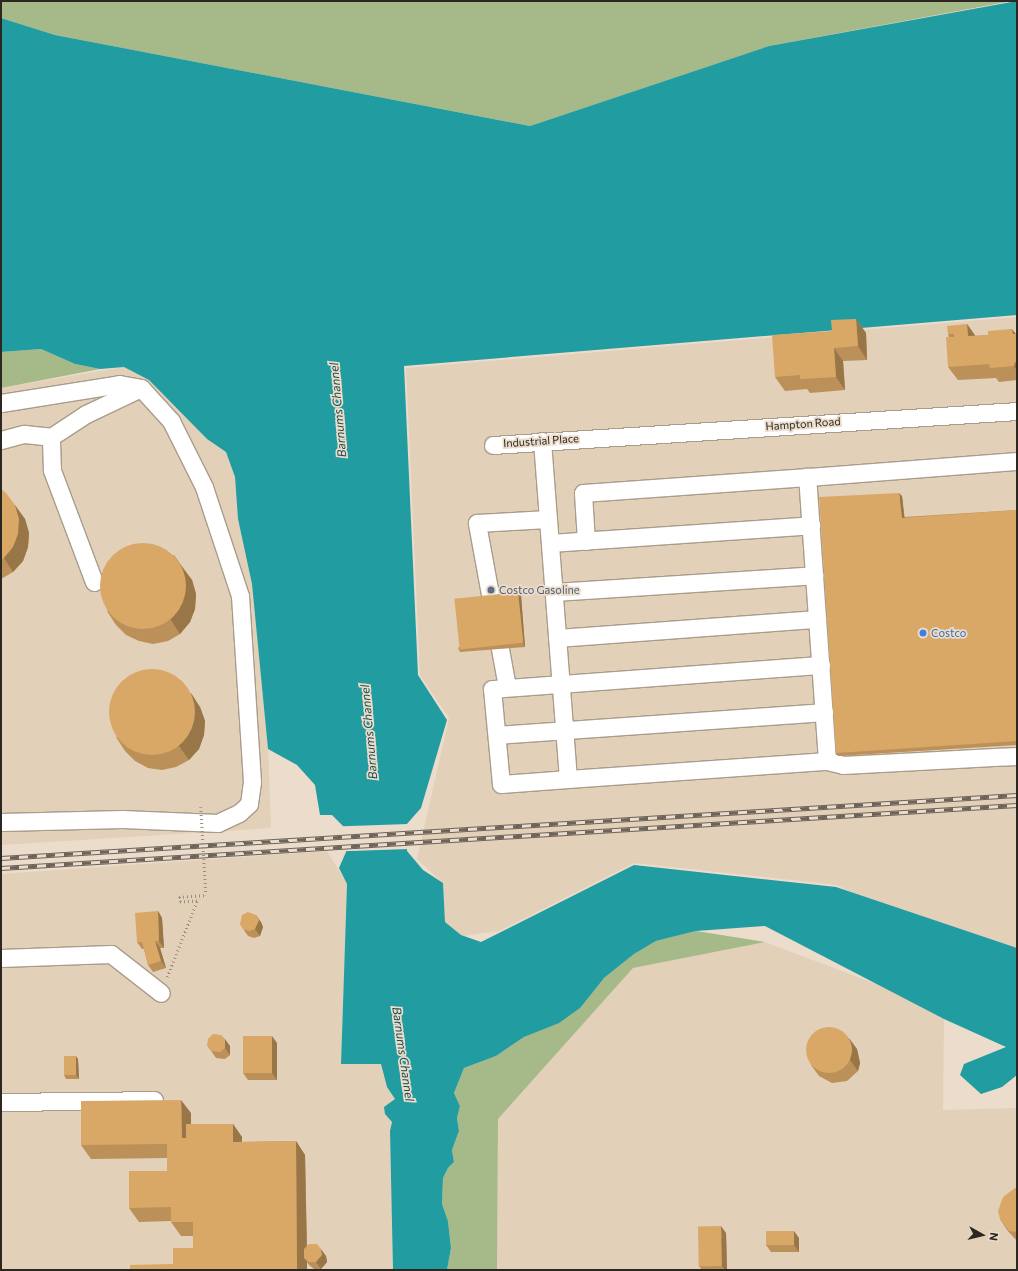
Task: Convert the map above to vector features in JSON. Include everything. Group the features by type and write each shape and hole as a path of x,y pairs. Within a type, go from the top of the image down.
{"street":[{"path":"1,403 119,384 141,388 171,421 204,487 240,596 252,782 249,804 239,813 218,823 122,819 1,822"},
{"path":"1,440 24,434 51,437 86,414 141,388"},
{"name":"Hampton Road","path":"589,438 1017,411"},
{"path":"51,437 52,470 94,582"},
{"name":"Industrial Place","path":"492,444 589,438"},
{"path":"542,441 568,779"},
{"path":"586,541 583,493 1017,461"},
{"path":"807,477 828,761"},
{"path":"507,687 477,523 548,519"},
{"path":"550,543 810,525"},
{"path":"554,592 814,575"},
{"path":"557,638 817,619"},
{"path":"821,665 492,689 501,784 828,761 843,765 1017,756"},
{"path":"497,735 824,712"},
{"path":"1,958 111,954 161,993"},
{"path":"3,1102 154,1100"}],"path":[{"path":"161,993 197,901 180,902 179,897 206,895 201,807"}],"shaded area":[{"path":"1017,317 1017,964 983,958 837,885 634,863 499,931 462,936 445,922 443,883 417,859 449,718 420,675 406,368"},
{"path":"124,367 149,380 207,439 226,452 235,477 238,519 252,584 268,749 271,828 1,845 1,388"},
{"path":"327,851 347,884 341,1064 381,1064 387,1087 395,1099 385,1114 392,1122 390,1131 393,1270 1,1270 1,874"},
{"path":"765,942 879,985 944,1019 943,1110 1017,1108 1017,1270 497,1270 498,1119 633,968"}],"green space":[{"path":"1,1 1012,1 769,46 530,126 55,35 1,18"},
{"path":"41,349 75,364 100,369 1,388 1,352"},
{"path":"696,931 765,942 633,968 498,1119 497,1270 447,1270 451,1248 448,1221 442,1204 443,1178 448,1168 454,1162 452,1150 459,1131 457,1118 460,1106 454,1093 464,1068 496,1056 524,1037 559,1022 604,978 634,954 656,941"}],"water":[{"name":"Barnums Channel","path":"1017,1 1017,315 404,366 418,675 447,720 421,808 406,825 407,851 423,870 443,883 445,922 461,935 481,942 634,865 836,887 1017,948 1017,1075 1002,1087 981,1094 960,1075 964,1064 1006,1047 944,1019 765,926 696,931 656,941 634,954 604,978 580,1008 559,1023 524,1037 496,1056 464,1068 454,1093 460,1106 457,1118 459,1131 452,1150 454,1162 448,1168 443,1178 442,1204 448,1221 451,1248 447,1270 393,1270 390,1131 392,1122 385,1114 384,1107 395,1099 387,1087 381,1064 341,1064 347,884 339,868 346,852 346,829 332,815 320,815 315,785 297,765 268,749 252,584 238,519 235,477 226,452 207,439 149,380 124,367 100,369 75,364 41,349 1,352 1,18 55,35 530,126 769,46"}],"pier":[{"path":"408,824 409,849 344,851 343,826"}],"building":[{"path":"856,319 858,346 834,348 836,377 800,379 800,375 775,377 772,335 832,331 831,320"},
{"path":"967,324 968,336 988,335 988,331 1012,329 1013,334 1017,334 1017,362 1015,362 1014,366 990,368 989,364 948,367 946,337 954,337 954,334 948,334 947,326"},
{"path":"1,489 15,505 19,519 18,534 13,547 1,560"},
{"name":"Costco","path":"899,493 902,518 1017,510 1017,741 836,753 819,497"},
{"path":"135,543 151,543 160,546 174,555 183,569 186,578 186,594 183,603 174,617 160,626 151,629 135,629 119,622 112,617 107,610 100,594 100,578 107,562 112,555 119,550"},
{"path":"518,592 523,643 460,649 454,599"},
{"path":"144,669 160,669 169,672 183,681 192,695 195,704 195,720 192,729 183,743 169,752 160,755 144,755 128,748 121,743 116,736 109,720 109,704 116,688 121,681 128,676"},
{"path":"158,911 159,941 155,941 161,961 148,965 142,942 137,942 135,913"},
{"path":"248,912 256,915 259,920 255,929 249,931 243,929 240,924 242,915"},
{"path":"829,1027 842,1031 848,1037 852,1050 848,1063 842,1069 829,1073 816,1069 810,1063 806,1050 810,1037 816,1031"},
{"path":"213,1034 221,1035 225,1039 225,1048 220,1052 211,1051 207,1045 208,1039"},
{"path":"243,1036 272,1036 272,1073 243,1073"},
{"path":"64,1056 76,1056 76,1075 64,1075"},
{"path":"181,1100 182,1138 186,1138 186,1124 233,1124 233,1142 296,1141 297,1270 130,1270 130,1265 173,1264 173,1248 193,1248 193,1222 171,1222 171,1207 129,1208 129,1171 167,1171 167,1144 81,1145 81,1101"},
{"path":"1017,1188 1017,1232 1009,1231 1000,1219 998,1211 1003,1197"},
{"path":"698,1226 721,1226 722,1266 699,1266"},
{"path":"766,1231 794,1231 794,1245 766,1245"},
{"path":"309,1244 317,1244 321,1249 322,1255 316,1262 309,1262 304,1258 304,1249"}],"railway":[{"path":"1,858 1017,795"},
{"path":"1,868 1017,805"}],"place":[{"name":"Costco Gasoline","path":"491,590"},
{"name":"Costco","path":"923,633"}]}
